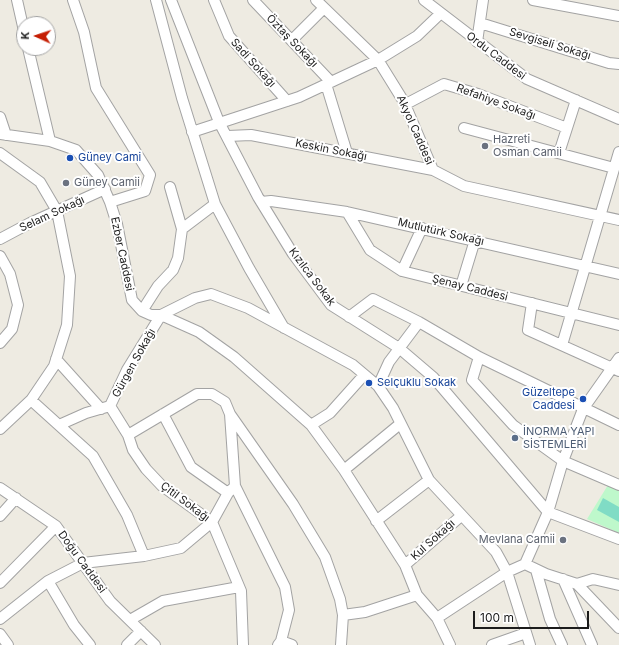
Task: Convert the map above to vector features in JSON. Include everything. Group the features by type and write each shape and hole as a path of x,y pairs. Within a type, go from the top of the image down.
{"street":[{"path":"17,0 21,16"},
{"path":"73,0 84,32 96,88 150,175 145,191 110,202"},
{"path":"156,0 192,132 215,204 249,268 284,328"},
{"name":"Kızılca Sokak","path":"171,0 219,122 228,136 261,202 293,254 331,305 400,348 433,377 548,512"},
{"name":"Sadi Sokağı","path":"214,0 229,36 287,101"},
{"name":"Öztaş Sokağı","path":"253,0 292,40 329,83"},
{"name":"Akyol Caddesi","path":"316,0 378,60 406,104 433,170 464,186 619,220"},
{"name":"Ordu Caddesi","path":"424,0 527,79 619,118"},
{"path":"477,42 483,0"},
{"path":"532,0 619,16"},
{"path":"292,40 324,8"},
{"path":"192,132 287,101 378,60 417,36 441,13"},
{"name":"Sevgiseli Sokağı","path":"480,23 609,63 619,64"},
{"path":"30,56 50,141"},
{"path":"329,83 346,153"},
{"name":"Refahiye Sokağı","path":"406,104 444,84 478,94 567,128"},
{"path":"559,153 576,100"},
{"path":"0,117 3,134"},
{"path":"464,128 614,168"},
{"name":"Ezber Caddesi","path":"3,134 50,141 76,150 98,175 105,189 117,224 132,300 142,311"},
{"name":"Keskin Sokağı","path":"228,136 251,135 433,170"},
{"path":"562,345 619,152"},
{"path":"0,153 40,182 57,211 70,276 67,325 54,366 31,400 0,429"},
{"path":"170,187 182,229 178,258 173,270 158,286 142,311 151,315 161,315 199,332 234,357 311,425 344,470 405,565 417,595 437,618 450,645"},
{"name":"Selam Sokağı","path":"0,239 30,223 105,189"},
{"name":"Mutlutürk Sokağı","path":"261,202 271,201 347,212 586,265 619,274"},
{"path":"182,229 215,204"},
{"name":"Şenay Caddesi","path":"347,212 370,250 402,271 619,325"},
{"path":"402,271 422,228"},
{"path":"461,286 475,240"},
{"path":"0,256 10,274 18,305 12,329 0,343"},
{"path":"161,315 194,298 211,294 248,308 353,364 378,386 393,408 429,480 496,552 507,572 530,645"},
{"path":"349,317 373,299 419,322 479,357 619,426"},
{"path":"532,303 528,330 615,370"},
{"name":"Gürgen Sokağı","path":"105,407 161,315"},
{"path":"378,386 389,362 419,322"},
{"path":"479,357 472,380 513,425 563,461 619,485"},
{"path":"437,618 507,572 525,564 548,512 563,461 582,409 615,370 619,358"},
{"path":"56,359 105,407 59,425"},
{"path":"311,425 330,413 364,375"},
{"path":"128,435 197,394 212,394 225,402 230,414 293,504 326,557 340,599 343,615 341,645"},
{"path":"31,400 93,456 127,515 144,556"},
{"name":"Çitil Sokağı","path":"105,407 128,435 133,450 146,469 162,486 212,522 239,587 243,645"},
{"path":"163,414 191,466 231,490"},
{"path":"230,414 231,490 285,587 289,610 280,643 292,645"},
{"path":"344,470 400,424"},
{"path":"376,521 429,480"},
{"name":"Doğu Caddesi","path":"0,488 56,526 110,601 155,645"},
{"path":"0,619 48,581 83,563 144,556 181,548 212,522 231,490"},
{"path":"0,516 16,498"},
{"path":"548,512 619,539"},
{"name":"Kul Sokağı","path":"405,565 461,516"},
{"path":"0,582 56,526"},
{"path":"525,564 536,570 577,584 619,628"},
{"path":"536,570 550,619 562,645"},
{"path":"563,579 592,645"},
{"path":"577,584 594,579 619,585"},
{"path":"48,581 74,625 90,645"},
{"path":"130,620 163,601 239,587"},
{"path":"343,615 365,612 417,595"},
{"path":"128,645 141,631"},
{"path":"492,645 526,633"},
{"path":"0,634 8,645"}],"green space":[{"path":"608,485 619,490 619,533 587,519"},
{"path":"603,498 619,507 619,522 597,510"}],"place":[{"name":"Hazreti Osman Camii","path":"485,146"},
{"name":"Güney Cami","path":"70,158"},
{"name":"Güney Camii","path":"66,183"},
{"name":"Selçuklu Sokak","path":"369,383"},
{"name":"Güzeltepe Caddesi","path":"583,399"},
{"name":"İNORMA YAPI SİSTEMLERİ","path":"515,438"},
{"name":"Mevlana Camii","path":"563,540"}]}
